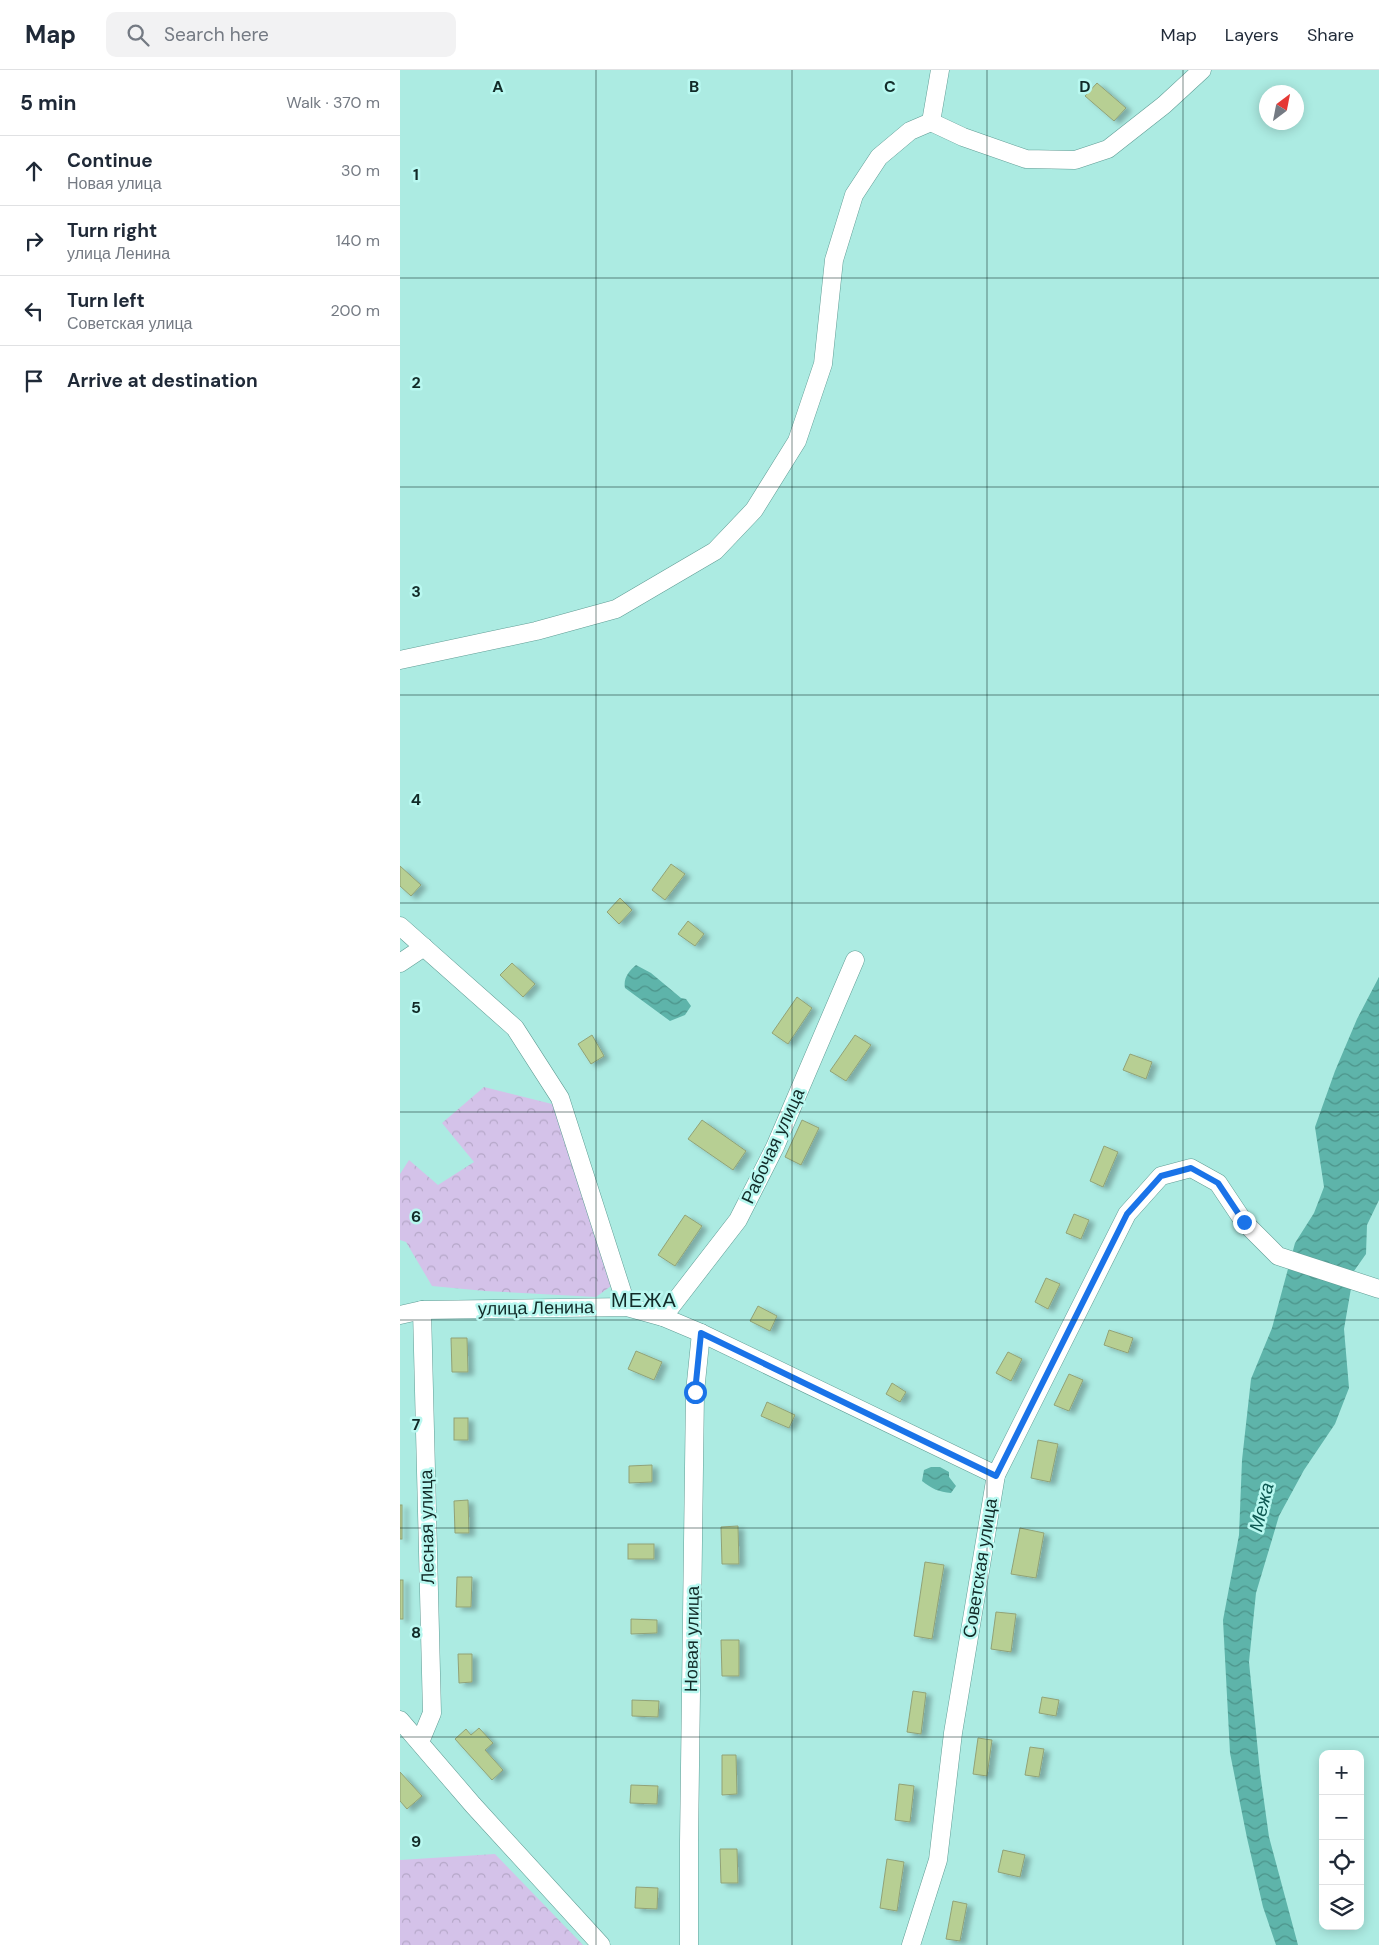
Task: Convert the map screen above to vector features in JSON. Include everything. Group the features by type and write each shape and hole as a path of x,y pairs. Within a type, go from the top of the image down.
{"street":[{"path":"931,122 940,70"},
{"path":"400,660 536,632 616,609 715,551 754,510 797,441 823,364 834,260 854,195 879,157 910,131 931,122 963,137 1026,158 1075,160 1108,149 1164,105 1202,70"},
{"path":"400,926 515,1028 560,1098 627,1307"},
{"path":"400,963 424,947"},
{"name":"Рабочая улица","path":"663,1316 738,1220 775,1147 855,960"},
{"name":"Советская улица","path":"911,1945 938,1860 953,1732 996,1476 1127,1214 1161,1176 1191,1168 1218,1183 1244,1222 1278,1256 1372,1286"},
{"name":"улица Ленина","path":"400,1315 422,1310 627,1307 663,1316 996,1476"},
{"name":"Лесная улица","path":"420,1742 432,1713 422,1310"},
{"name":"Новая улица","path":"690,1945 689,1852 695,1402 701,1333"},
{"path":"400,1720 601,1945"}],"green space":[{"path":"484,1087 556,1105 611,1286 596,1297 432,1286 406,1242 400,1240 400,1174 409,1160 438,1185 474,1162 442,1123"},
{"path":"495,1854 583,1945 400,1945 400,1860"}],"water":[{"path":"636,965 651,973 681,998 686,999 691,1006 685,1015 670,1021 625,988 627,975"},
{"name":"Межа","path":"1379,977 1379,1200 1367,1225 1366,1254 1354,1271 1344,1329 1349,1388 1335,1424 1304,1470 1279,1516 1256,1593 1249,1662 1260,1772 1269,1837 1298,1945 1276,1945 1263,1907 1230,1753 1223,1620 1239,1535 1242,1460 1251,1379 1272,1328 1295,1243 1314,1213 1324,1187 1315,1127 1335,1071 1357,1019"},
{"path":"931,1467 940,1467 949,1472 949,1477 956,1486 951,1493 936,1490 922,1481 924,1470"}],"building":[{"path":"1097,83 1126,108 1114,121 1085,96"},
{"path":"671,864 685,874 665,900 652,890"},
{"path":"400,866 421,885 411,896 400,886"},
{"path":"620,898 632,910 619,924 607,912"},
{"path":"688,921 704,934 695,946 678,934"},
{"path":"512,963 535,984 523,997 500,975"},
{"path":"797,997 812,1008 788,1044 772,1033"},
{"path":"592,1035 604,1056 591,1064 578,1044"},
{"path":"855,1035 871,1045 846,1081 830,1071"},
{"path":"1130,1054 1152,1062 1146,1079 1123,1070"},
{"path":"702,1120 746,1151 733,1170 688,1139"},
{"path":"802,1120 819,1128 801,1165 785,1157"},
{"path":"1104,1146 1118,1152 1103,1187 1090,1181"},
{"path":"1074,1214 1089,1220 1081,1239 1066,1233"},
{"path":"685,1215 702,1226 675,1266 658,1255"},
{"path":"1046,1278 1060,1284 1048,1309 1035,1302"},
{"path":"758,1306 777,1316 770,1331 750,1321"},
{"path":"1109,1330 1133,1338 1128,1353 1104,1345"},
{"path":"451,1338 467,1338 468,1372 452,1372"},
{"path":"636,1351 662,1362 654,1380 628,1369"},
{"path":"1008,1352 1022,1359 1011,1381 996,1373"},
{"path":"1069,1374 1083,1380 1069,1411 1054,1405"},
{"path":"892,1383 906,1392 900,1402 886,1394"},
{"path":"767,1402 795,1415 789,1428 761,1416"},
{"path":"454,1418 468,1418 468,1440 454,1440"},
{"path":"1038,1440 1058,1444 1050,1482 1031,1478"},
{"path":"652,1465 652,1482 629,1483 629,1466"},
{"path":"468,1500 469,1533 455,1533 454,1501"},
{"path":"400,1505 402,1505 402,1539 400,1539"},
{"path":"738,1526 739,1564 722,1564 721,1527"},
{"path":"1020,1528 1044,1533 1036,1578 1011,1574"},
{"path":"628,1544 654,1544 654,1559 628,1559"},
{"path":"925,1562 944,1565 932,1639 914,1636"},
{"path":"457,1577 472,1577 471,1607 456,1607"},
{"path":"400,1580 403,1580 403,1619 400,1619"},
{"path":"996,1612 1016,1614 1011,1652 991,1649"},
{"path":"631,1619 657,1620 657,1633 631,1634"},
{"path":"721,1640 739,1640 739,1676 722,1676"},
{"path":"458,1654 472,1654 472,1682 459,1683"},
{"path":"913,1691 926,1693 921,1734 907,1732"},
{"path":"1042,1697 1059,1700 1056,1716 1039,1713"},
{"path":"632,1700 659,1701 658,1717 632,1716"},
{"path":"479,1728 493,1743 485,1750 503,1770 492,1780 455,1739 466,1729 471,1735"},
{"path":"978,1738 992,1740 987,1776 973,1774"},
{"path":"1030,1747 1044,1749 1039,1777 1025,1775"},
{"path":"722,1755 736,1755 737,1794 722,1795"},
{"path":"400,1772 422,1796 407,1809 400,1801"},
{"path":"899,1784 914,1786 910,1822 895,1820"},
{"path":"631,1785 658,1786 657,1804 630,1803"},
{"path":"720,1849 737,1849 738,1883 721,1883"},
{"path":"1003,1850 1025,1855 1020,1877 998,1872"},
{"path":"887,1859 904,1862 897,1911 880,1908"},
{"path":"636,1887 658,1888 657,1909 635,1908"},
{"path":"953,1901 967,1904 960,1941 946,1939"}],"district":[{"name":"МЕЖА","path":"644,1300"}],"route":[{"path":"695,1392 701,1333 996,1476 1127,1214 1161,1176 1191,1168 1218,1183 1244,1222"}]}
